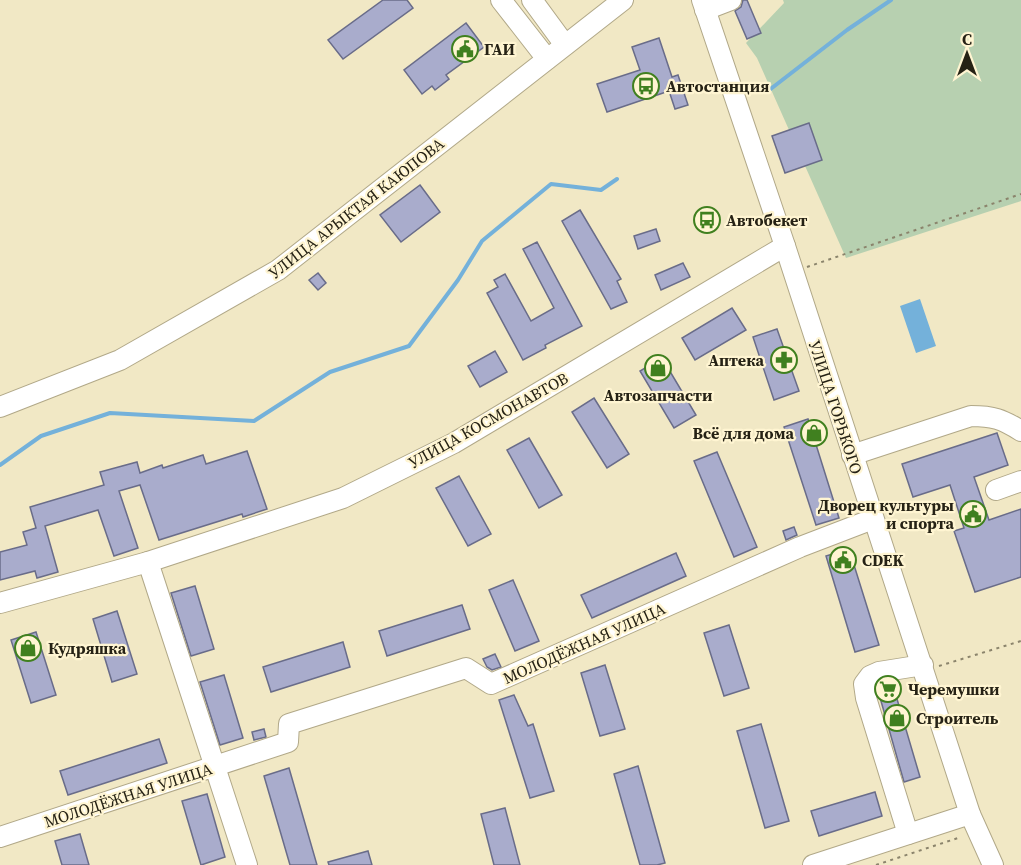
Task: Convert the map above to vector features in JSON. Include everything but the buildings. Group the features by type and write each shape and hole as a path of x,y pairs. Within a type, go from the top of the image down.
{"street":[{"path":"501,0 547,59"},
{"path":"532,0 565,45"},
{"name":"УЛИЦА АРЫКТАЯ КАЮПОВА","path":"0,407 120,360 278,270 623,0"},
{"path":"704,5 731,0"},
{"name":"УЛИЦА ГОРЬКОГО","path":"704,5 974,822 993,865"},
{"name":"УЛИЦА КОСМОНАВТОВ","path":"0,603 148,562 343,498 454,443 785,246"},
{"path":"852,455 971,416 989,416 1003,420 1021,431"},
{"path":"996,490 1021,481"},
{"name":"МОЛОДЁЖНАЯ УЛИЦА","path":"0,837 288,742 289,723 466,668 490,684 800,547 873,519"},
{"path":"148,562 247,865"},
{"path":"908,834 866,698 864,684 870,676 879,672 924,668"},
{"path":"813,865 908,834 974,822"}],"path":[{"path":"793,272 1021,194"},
{"path":"924,668 1021,641"},
{"path":"876,865 974,822"}],"green space":[{"path":"783,0 1021,0 1021,201 846,258 757,58 746,43 784,3"}],"water":[{"path":"920,299 936,346 916,353 900,306"}],"waterway":[{"path":"768,91 847,30 891,0"},
{"path":"0,465 41,436 110,413 254,421 330,372 409,346 458,280 482,241 551,184 601,190 617,179"}],"place":[{"name":"ГАИ","path":"465,49"},
{"name":"Автостанция","path":"646,86"},
{"name":"Автобекет","path":"707,220"},
{"name":"Аптека","path":"784,360"},
{"name":"Автозапчасти","path":"658,368"},
{"name":"Всё для дома","path":"814,433"},
{"name":"Дворец культуры и спорта","path":"973,514"},
{"name":"CDEK","path":"843,560"},
{"name":"Кудряшка","path":"28,648"},
{"name":"Черемушки","path":"888,689"},
{"name":"Строитель","path":"897,718"}]}
